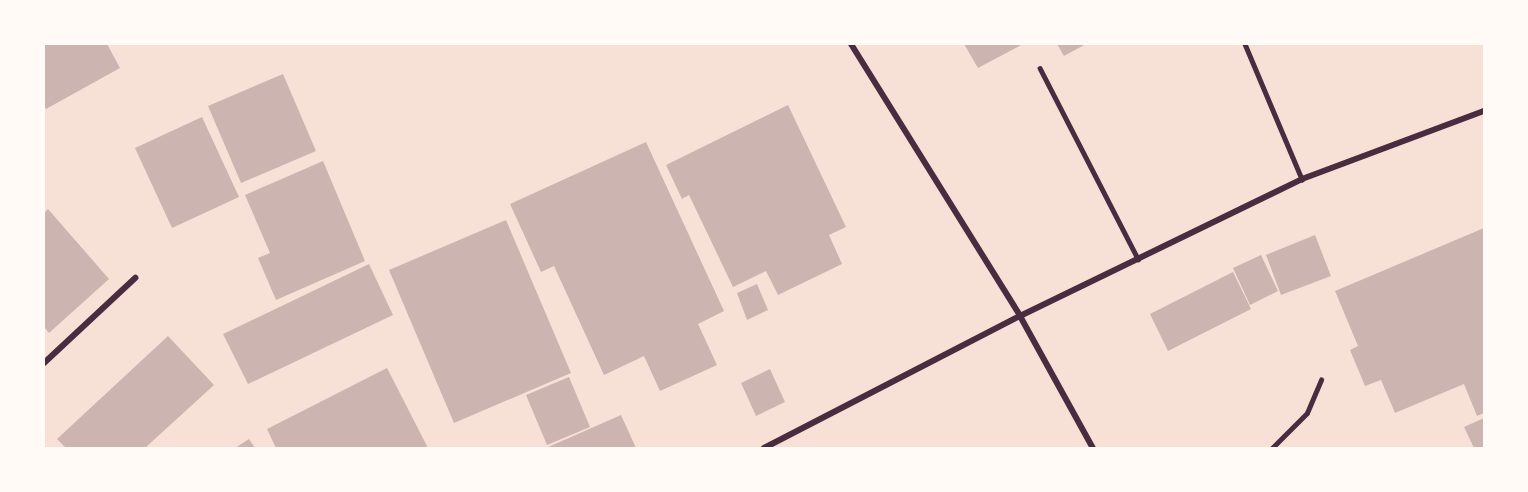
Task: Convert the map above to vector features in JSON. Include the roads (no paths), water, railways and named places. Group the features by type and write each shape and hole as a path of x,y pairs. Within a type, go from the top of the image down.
{"street":[{"path":"851,44 1020,316 1093,448"},
{"path":"764,448 1020,316 1302,179 1485,111"},
{"path":"44,363 135,278"}],"lane":[{"path":"1245,44 1302,179"},
{"path":"1040,68 1138,259"},
{"path":"1272,448 1307,413 1321,380"}]}
